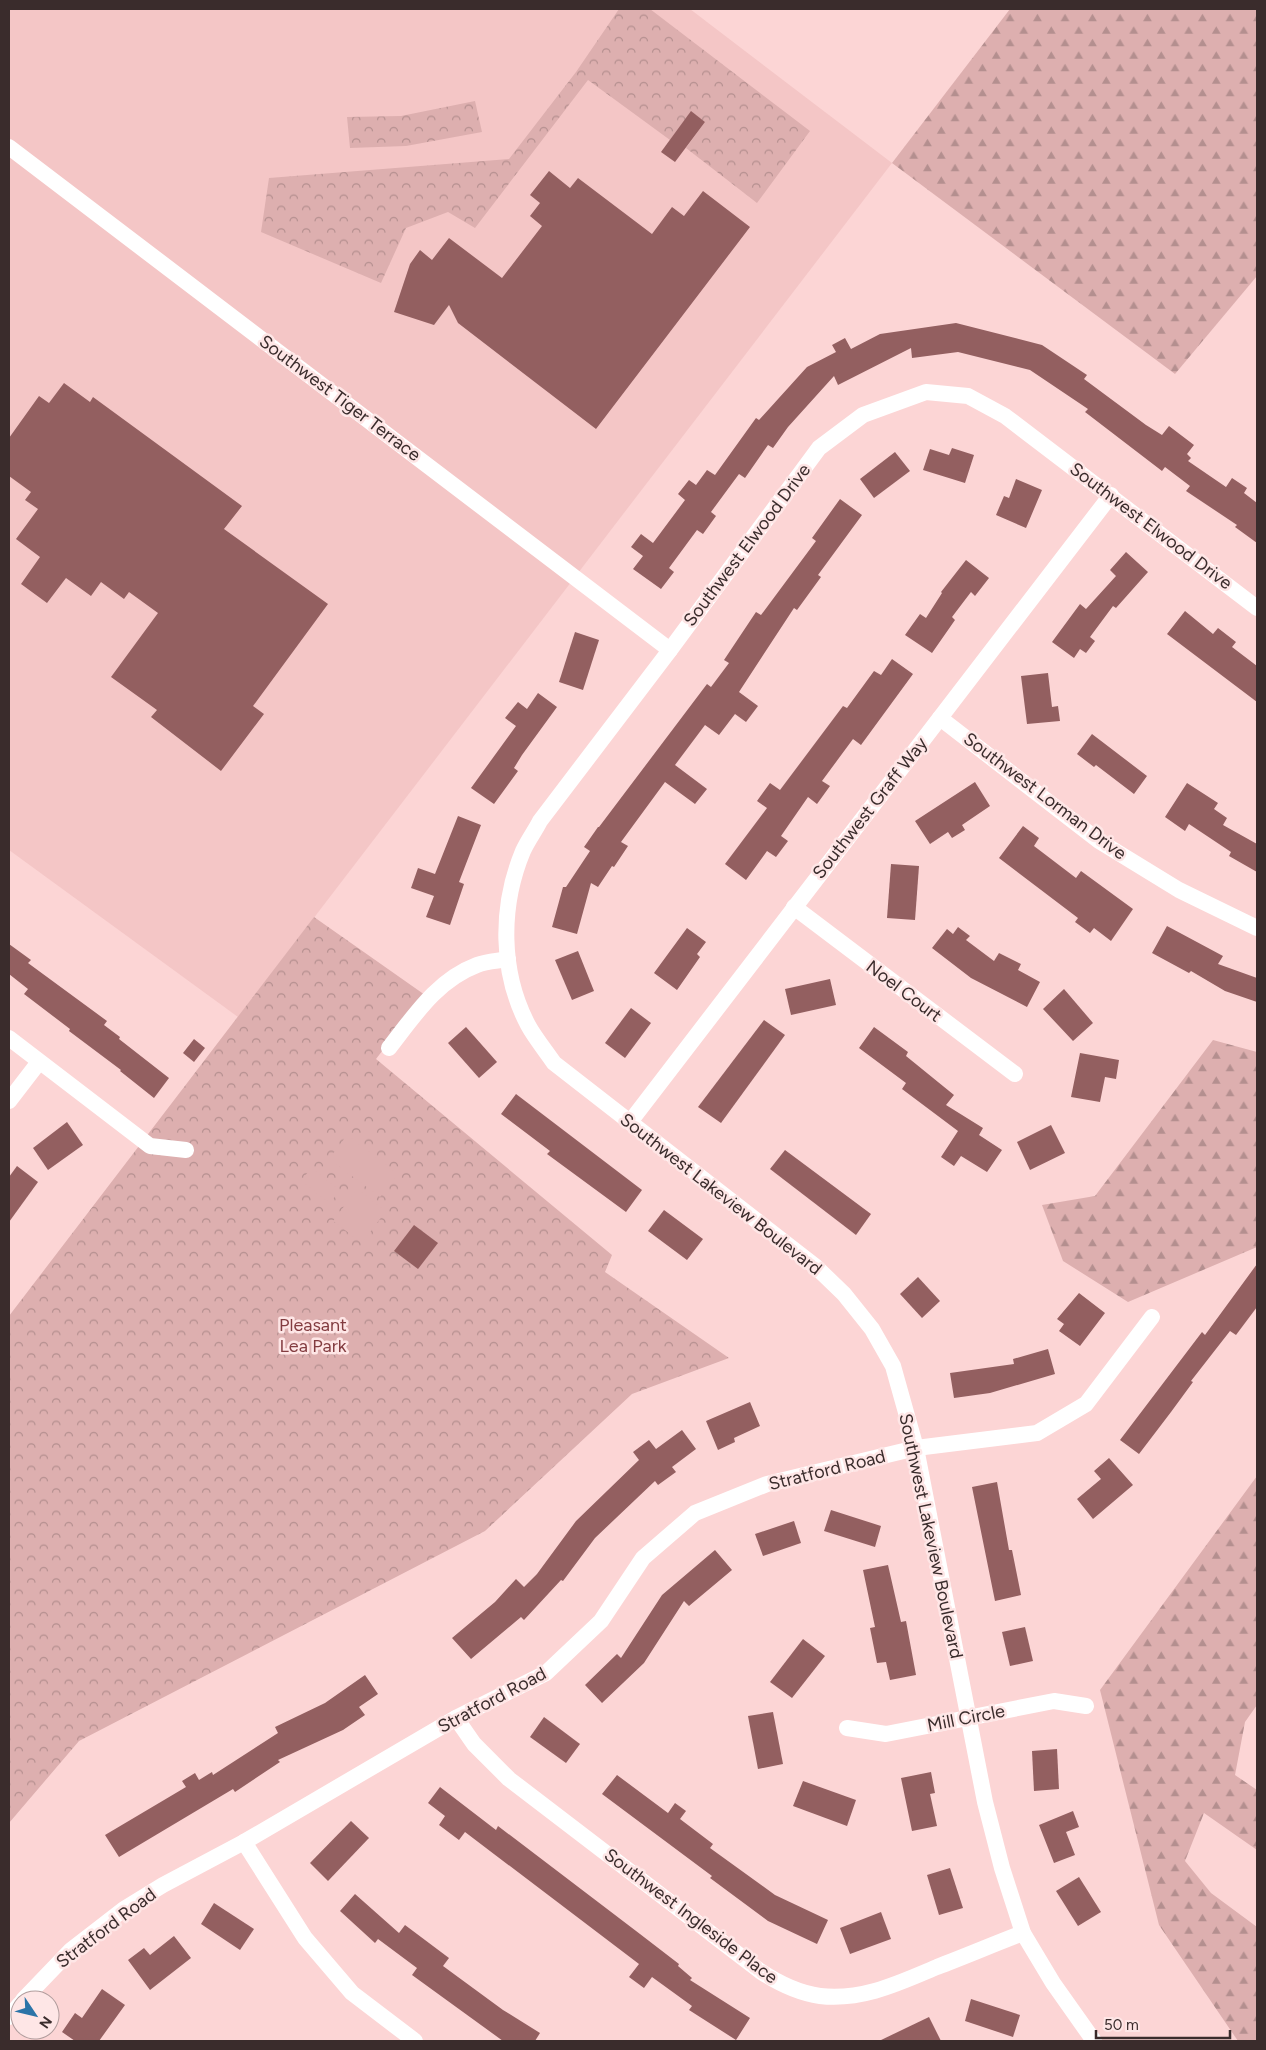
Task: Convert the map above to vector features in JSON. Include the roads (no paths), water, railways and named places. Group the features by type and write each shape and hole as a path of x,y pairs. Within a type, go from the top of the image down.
{"street":[{"name":"Southwest Tiger Terrace","path":"9,147 670,650"},
{"name":"Southwest Elwood Drive","path":"508,959 506,915 513,881 524,850 540,821 670,650 819,448 863,415 926,392 968,396 1005,416 1257,608"},
{"name":"Southwest Graff Way","path":"630,1122 1111,495"},
{"name":"Southwest Lorman Drive","path":"940,718 1099,841 1180,890 1257,928"},
{"name":"Noel Court","path":"794,907 1015,1074"},
{"path":"389,1048 433,992 454,977 478,964 508,959"},
{"name":"Southwest Lakeview Boulevard","path":"508,959 514,991 528,1026 554,1063 815,1266 844,1294 872,1329 893,1366 916,1448 968,1717 1002,1868 1023,1933 1054,1983 1094,2041"},
{"path":"9,1038 150,1146 186,1150"},
{"path":"9,1100 39,1062"},
{"name":"Stratford Road","path":"33,1990 71,1950 124,1909 244,1842 456,1718 546,1673 601,1621 643,1558 694,1513 767,1484 916,1448 1037,1433 1086,1404 1152,1316"},
{"name":"Mill Circle","path":"847,1728 886,1734 1054,1701 1086,1706"},
{"name":"Southwest Ingleside Place","path":"456,1718 474,1744 510,1778 760,1971 779,1983 797,1990 829,1996 847,1996 876,1992 1023,1933"},
{"path":"244,1842 305,1938 352,1994 414,2041"}],"park label":[{"name":"Pleasant Lea Park","path":"313,1335"}]}
